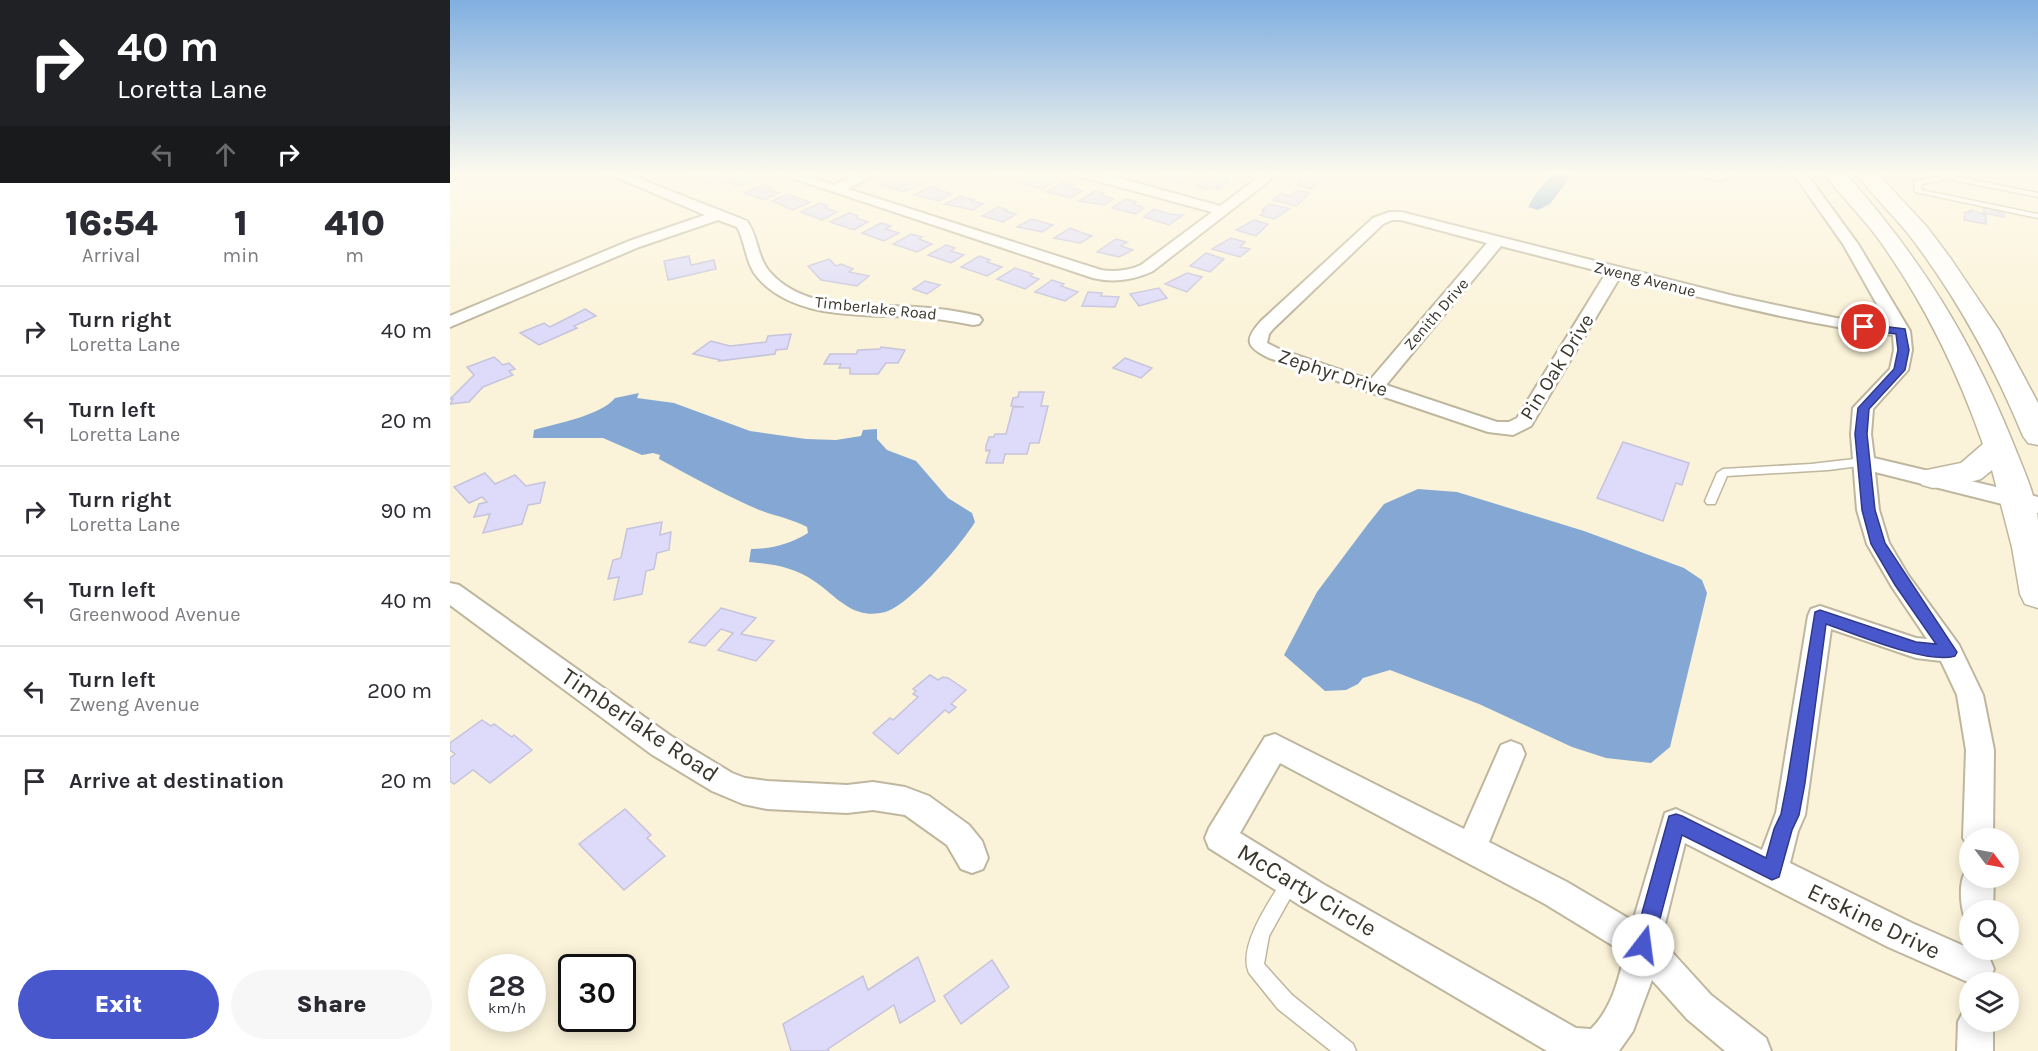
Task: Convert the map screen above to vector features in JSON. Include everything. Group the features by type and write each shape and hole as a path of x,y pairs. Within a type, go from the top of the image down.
{"highway":[{"path":"1875,222 1892,242 1931,302 1970,375 1999,446 2026,502 2038,594"},
{"path":"1911,222 1959,286 2007,368 2038,436"},
{"path":"1932,478 1970,472 1999,446"}],"street":[{"path":"450,322 634,244 698,222"},
{"name":"Timberlake Road","path":"738,222 747,230 750,249 763,275 797,298 838,307 917,312 973,320"},
{"path":"936,222 1099,274 1121,276 1147,268 1208,222"},
{"name":"Zweng Avenue","path":"1257,343 1260,333 1267,325 1377,222"},
{"name":"Zweng Avenue","path":"1424,222 1804,317 1901,331"},
{"path":"1834,222 1850,244 1901,331 1903,350 1899,370 1863,408 1861,434 1868,510 1878,544 1900,581 1950,652 1971,695 1980,750 1978,828"},
{"name":"Zenith Drive","path":"1374,387 1497,241"},
{"name":"Pin Oak Drive","path":"1411,399 1495,428 1518,428 1524,422 1616,271"},
{"name":"Zephyr Drive","path":"1257,343 1267,351 1411,399"},
{"path":"1863,462 2026,502"},
{"name":"Timberlake Road","path":"450,592 661,745 722,782 743,791 767,795 847,799 873,796 905,801 919,806 958,835 971,852 972,858"},
{"path":"1772,871 1783,829 1790,815 1820,616 1916,648 1950,652"},
{"name":"McCarty Circle","path":"1275,746 1556,893 1643,945 1627,1003 1616,1027 1604,1041 1588,1048 1579,1047 1561,1039 1291,881 1220,838 1275,746"},
{"path":"1470,848 1511,754"},
{"name":"Erskine Drive","path":"1643,945 1676,823 1900,935 1977,967"},
{"path":"1643,945 1699,1008 1753,1051"},
{"path":"1975,1051 1976,1032"}],"lane":[{"path":"1711,501 1723,472 1832,467 1863,462"},
{"path":"1291,881 1261,933 1255,967 1284,1002 1346,1051"}],"water":[{"path":"639,393 637,398 674,403 750,431 806,439 836,440 861,436 863,430 877,429 877,439 887,450 916,461 948,498 972,513 975,522 935,572 898,606 888,611 867,614 854,610 799,572 774,565 749,562 751,549 788,543 808,533 807,527 757,509 727,495 659,459 660,455 653,453 642,455 603,438 533,438 534,430 589,414 609,404 615,398"},
{"path":"1418,489 1457,492 1584,531 1684,568 1702,580 1707,593 1670,747 1651,763 1606,758 1572,747 1479,704 1390,670 1363,678 1358,684 1346,690 1325,691 1284,655 1317,592 1384,504"}],"building":[{"path":"830,222 868,222 854,230"},
{"path":"1026,222 1053,225 1042,232 1017,227"},
{"path":"1250,222 1268,224 1256,236 1236,230"},
{"path":"881,223 891,226 886,229 899,233 884,241 862,233"},
{"path":"1070,228 1092,236 1080,243 1054,238"},
{"path":"911,234 922,237 919,239 932,244 917,252 893,244"},
{"path":"1231,238 1245,242 1240,247 1250,249 1240,257 1212,249"},
{"path":"1116,239 1127,242 1121,246 1133,250 1119,257 1097,252"},
{"path":"946,245 955,248 951,251 964,255 951,263 928,255"},
{"path":"1206,253 1224,259 1210,272 1190,266"},
{"path":"689,256 691,265 714,260 716,269 668,280 664,261"},
{"path":"979,256 990,260 987,262 1002,267 987,276 961,267"},
{"path":"829,259 836,266 841,264 853,269 849,272 869,276 857,286 821,280 808,266"},
{"path":"1015,268 1033,274 1030,276 1039,279 1025,289 997,279"},
{"path":"1187,273 1202,277 1187,292 1165,284"},
{"path":"1052,280 1078,292 1065,301 1035,292"},
{"path":"925,281 940,285 927,294 913,289"},
{"path":"1159,288 1167,298 1139,306 1130,294"},
{"path":"1088,292 1102,293 1101,296 1119,297 1115,307 1082,306"},
{"path":"585,309 596,316 574,326 577,328 539,345 520,333 544,323 550,327"},
{"path":"791,334 787,349 776,350 775,354 719,361 693,354 711,341 730,346 766,342 768,336"},
{"path":"881,347 905,350 898,363 886,363 878,374 850,374 850,368 839,368 841,364 824,364 830,354 856,354 858,350 880,349"},
{"path":"494,357 503,365 509,363 515,369 509,371 513,375 483,387 469,402 450,404 453,399 450,399 474,375 467,367"},
{"path":"1125,358 1152,368 1141,378 1113,368"},
{"path":"1019,392 1044,392 1041,406 1048,406 1039,443 1030,443 1027,454 1005,454 1003,463 986,463 990,450 986,451 989,437 994,437 995,434 1006,434 1013,407 1024,407 1011,406 1013,398 1018,397"},
{"path":"1623,442 1689,463 1682,485 1676,483 1663,521 1597,498"},
{"path":"485,473 495,484 515,475 526,486 545,482 540,503 528,505 522,524 483,533 490,514 474,517 479,504 487,502 482,497 469,503 454,487"},
{"path":"662,522 660,535 671,532 669,550 657,553 654,569 646,571 642,594 614,600 619,577 608,579 613,560 621,558 627,529"},
{"path":"721,608 756,618 741,634 774,641 756,661 718,650 733,633 721,629 705,646 689,642"},
{"path":"930,675 938,680 943,677 948,678 966,690 951,704 956,707 949,713 945,710 898,754 873,733 890,718 893,720 918,697 913,694 916,691 913,689"},
{"path":"482,720 491,726 494,724 512,737 514,735 532,750 490,783 473,770 454,784 450,781 450,758 455,754 450,750 450,743"},
{"path":"625,809 651,835 647,838 665,856 624,890 579,844"},
{"path":"918,957 935,1001 900,1023 894,1005 828,1049 829,1051 791,1051 783,1024 863,976 868,990"},
{"path":"992,960 1009,987 961,1024 944,996"}],"route":[{"path":"1643,945 1676,823 1772,871 1783,829 1790,815 1820,616 1916,648 1950,652 1900,581 1878,544 1868,510 1861,434 1863,408 1899,370 1903,350 1901,331 1864,327"}]}
